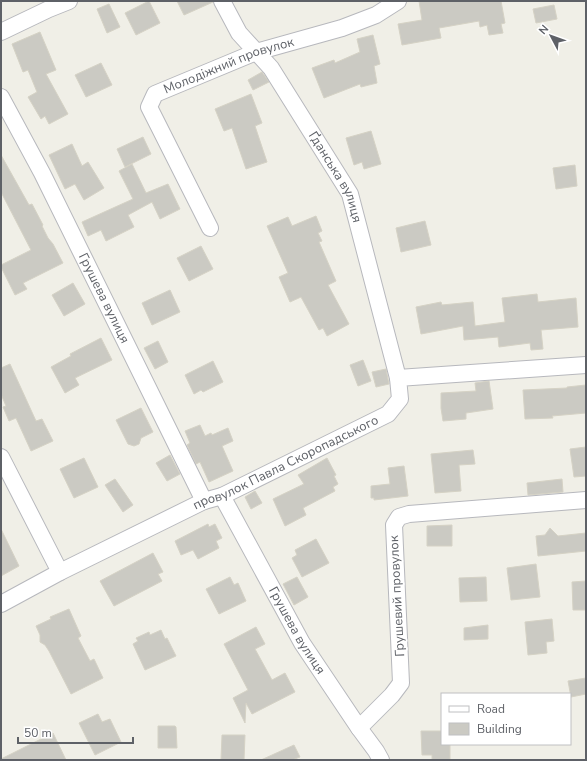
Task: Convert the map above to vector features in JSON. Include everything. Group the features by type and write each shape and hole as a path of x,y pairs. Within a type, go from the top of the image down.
{"street":[{"path":"1,32 69,1"},
{"name":"Ґданська вулиця","path":"222,1 239,33 271,68 350,194 398,378"},
{"name":"Молодіжний провулок","path":"210,228 149,107 154,94 256,52 342,28 376,15 398,1"},
{"name":"Грушева вулиця","path":"1,96 42,172 204,501"},
{"path":"398,378 586,365"},
{"name":"провулок Павла Скоропадського","path":"1,604 60,572 204,501 222,496 388,414 400,399 398,378"},
{"path":"1,457 60,572"},
{"name":"Грушева вулиця","path":"222,496 302,643 381,760"},
{"name":"Грушевий провулок","path":"359,728 392,695 401,683 394,525 399,517 408,514 586,500"}],"building":[{"path":"149,1 160,23 136,35 125,13"},
{"path":"177,1 213,1 213,2 184,15"},
{"path":"419,1 501,1 505,23 501,24 503,33 489,35 487,25 480,27 479,21 439,28 441,38 402,45 398,24 422,20"},
{"path":"109,4 120,27 107,33 97,9"},
{"path":"554,5 557,19 536,23 533,9"},
{"path":"40,32 56,70 46,74 68,114 49,124 45,116 41,119 28,97 37,92 28,70 23,72 12,44"},
{"path":"373,35 380,64 374,66 377,83 361,87 360,84 324,98 312,68 334,60 335,63 360,52 357,39"},
{"path":"101,63 112,85 86,97 75,75"},
{"path":"262,72 269,82 253,90 248,80"},
{"path":"251,94 262,123 255,126 267,162 246,169 232,128 224,131 215,109"},
{"path":"371,131 381,164 364,169 362,162 354,165 346,138"},
{"path":"143,137 151,154 125,167 117,149"},
{"path":"72,144 82,166 88,162 104,188 84,200 75,184 65,189 49,155"},
{"path":"1,155 29,205 32,204 48,238 53,244 63,263 23,283 27,289 15,295 1,265 31,250 1,192"},
{"path":"132,164 146,193 168,184 180,209 160,219 152,202 128,215 134,227 106,241 101,230 88,236 82,222 133,199 119,171"},
{"path":"575,165 577,186 556,189 553,168"},
{"path":"316,216 322,231 318,233 322,241 319,242 336,281 328,285 349,324 327,336 323,328 319,330 301,297 290,302 279,277 288,273 267,226 288,217 292,226"},
{"path":"425,221 431,245 401,252 396,228"},
{"path":"201,246 213,269 189,281 177,258"},
{"path":"73,283 85,304 64,316 52,295"},
{"path":"170,290 180,312 152,325 142,303"},
{"path":"537,294 538,302 576,298 578,327 541,330 543,349 531,350 530,343 499,347 498,337 464,340 463,326 421,334 416,307 441,302 442,305 473,302 475,326 505,322 502,298"},
{"path":"101,338 112,360 75,378 79,385 65,393 51,367 71,356 70,354"},
{"path":"158,341 168,362 155,369 144,348"},
{"path":"363,360 371,381 358,386 350,365"},
{"path":"213,361 223,382 203,392 201,390 194,394 185,375"},
{"path":"10,364 36,421 42,419 53,441 31,451 16,418 9,421 3,407 6,406 1,394 1,368"},
{"path":"386,369 389,384 376,387 372,372"},
{"path":"489,381 493,409 466,413 466,419 443,421 441,393 476,391 475,383"},
{"path":"586,385 586,413 552,416 553,418 525,419 523,390 567,388"},
{"path":"141,408 153,432 141,438 139,444 134,446 128,444 116,420"},
{"path":"200,425 205,436 211,433 212,435 228,428 233,441 222,446 233,471 209,482 200,462 196,464 187,445 190,443 185,431"},
{"path":"586,447 586,476 574,477 570,449"},
{"path":"473,450 475,464 459,465 461,491 435,493 431,454"},
{"path":"170,455 180,474 167,481 156,463"},
{"path":"84,458 98,487 74,498 60,469"},
{"path":"327,458 336,475 334,476 338,484 333,487 335,491 303,508 306,515 285,526 273,499 304,484 298,475"},
{"path":"404,466 408,496 374,500 374,498 371,498 371,486 390,484 388,468"},
{"path":"115,479 133,505 123,512 105,485"},
{"path":"562,479 563,492 528,495 527,483"},
{"path":"255,491 262,503 251,509 245,497"},
{"path":"208,524 209,527 215,524 222,538 216,541 219,548 198,559 193,550 181,555 175,541"},
{"path":"452,525 452,546 427,546 427,526"},
{"path":"550,528 558,536 586,533 586,551 538,556 536,536 545,535"},
{"path":"1,529 19,566 1,576"},
{"path":"316,539 329,563 302,577 292,558 297,555 295,550"},
{"path":"153,553 163,572 158,574 162,581 114,606 100,581"},
{"path":"536,564 540,597 511,600 507,568"},
{"path":"230,577 234,585 238,583 246,601 219,614 206,589"},
{"path":"297,577 308,597 294,605 283,584"},
{"path":"486,577 487,601 460,602 459,578"},
{"path":"586,581 586,610 573,610 572,582"},
{"path":"69,609 81,636 78,638 90,661 94,659 103,678 71,694 49,651 45,645 40,642 40,635 36,626 51,619 50,617"},
{"path":"552,619 554,641 546,642 547,653 528,655 525,622"},
{"path":"488,625 488,639 464,640 464,628"},
{"path":"256,627 265,644 255,649 272,680 285,673 295,692 252,714 246,703 245,723 233,698 248,690 224,644"},
{"path":"161,630 176,656 145,670 133,644 138,641 136,638 149,632 150,635"},
{"path":"586,678 586,694 571,697 568,681"},
{"path":"98,714 102,722 110,719 121,742 95,755 79,723"},
{"path":"158,726 176,727 177,748 158,748"},
{"path":"421,731 441,731 441,745 450,745 450,760 432,760 432,755 422,755"},
{"path":"53,733 66,760 1,760 1,759"},
{"path":"222,735 245,735 244,760 221,760"},
{"path":"294,745 300,757 292,760 261,760"}]}
